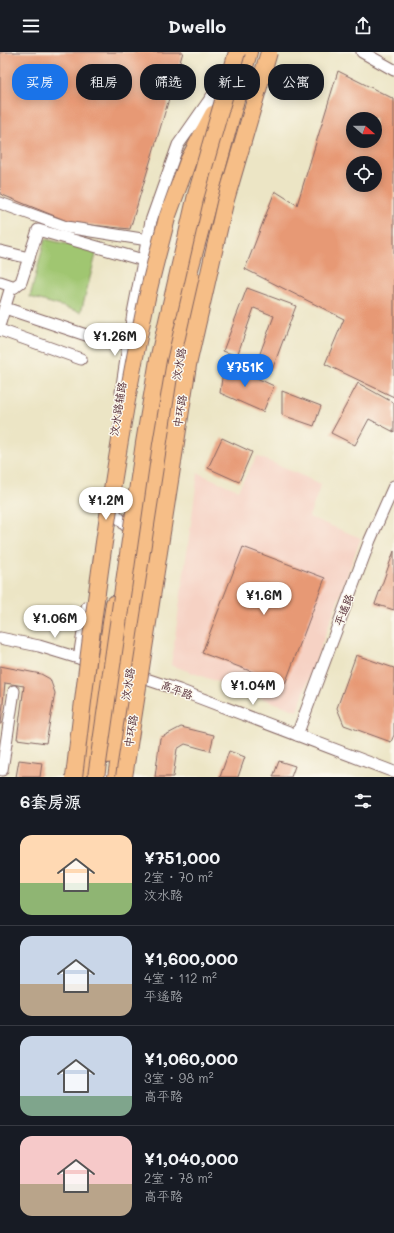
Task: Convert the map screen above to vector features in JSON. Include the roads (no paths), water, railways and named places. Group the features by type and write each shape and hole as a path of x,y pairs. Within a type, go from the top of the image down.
{"highway":[{"path":"96,777 143,451 158,360 196,195 237,52"},
{"name":"中环路","path":"124,777 188,365 225,203 268,52"},
{"path":"74,777 91,633 127,402 144,310 167,218 188,161 213,114"}],"main road":[{"path":"227,64 231,52"},
{"name":"汶水路","path":"115,777 125,672 153,454 171,343 250,52"},
{"name":"汶水路","path":"104,777 125,672 181,351 262,52"},
{"name":"汶水路","path":"132,777 145,678 194,367 230,205 274,52"},
{"path":"87,777 103,665 154,351 190,193 217,100"},
{"path":"198,166 206,214"},
{"path":"131,495 153,454"}],"street":[{"path":"362,52 394,70"},
{"name":"汶水路辅路","path":"79,658 133,313 151,221 178,145 209,100"},
{"path":"0,203 66,228 148,240"},
{"path":"81,359 0,324 10,290 21,282 38,230 144,260"},
{"path":"0,251 29,258"},
{"path":"0,282 15,287"},
{"path":"5,308 110,343"},
{"name":"平遥路","path":"297,735 367,547 394,486"},
{"path":"104,500 126,526"},
{"name":"高平路","path":"0,638 39,646 145,678 394,772"},
{"path":"1,772 14,691"}]}
